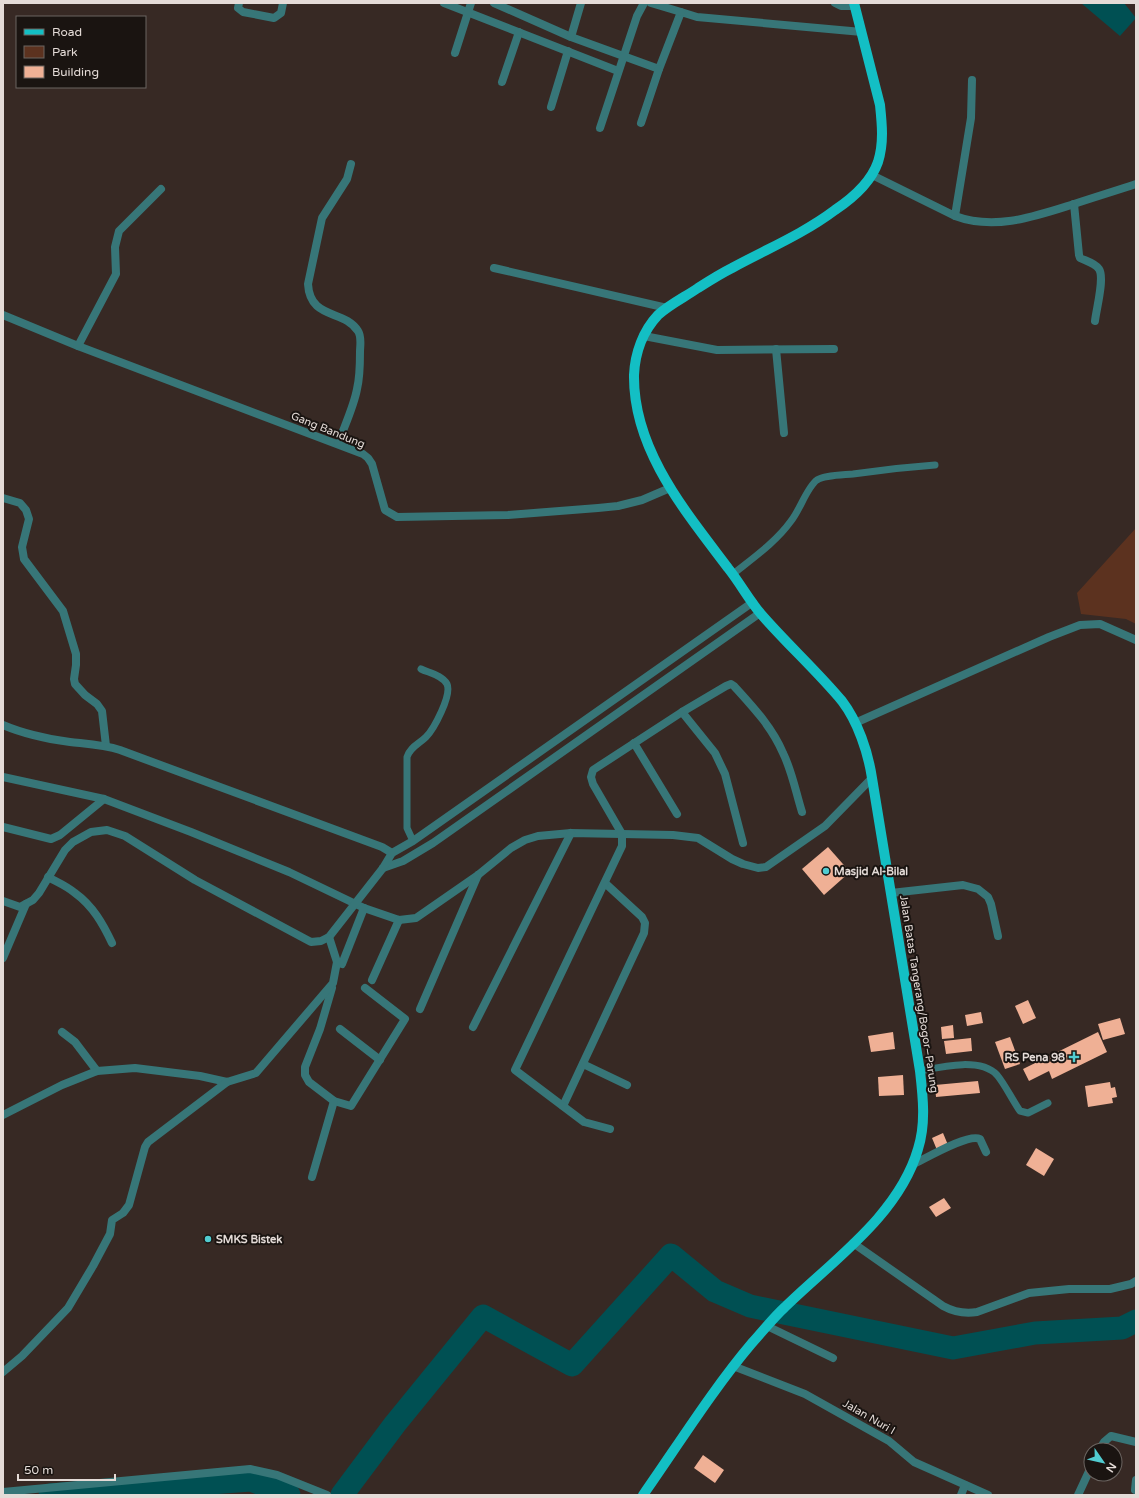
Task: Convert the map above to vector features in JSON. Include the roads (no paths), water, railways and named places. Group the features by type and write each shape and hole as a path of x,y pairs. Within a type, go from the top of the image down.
{"main road":[{"name":"Jalan Batas Tangerang/Bogor–Parung","path":"643,1495 733,1366 783,1308 854,1243 889,1204 900,1188 912,1165 918,1148 922,1124 924,1103 920,1071 870,763 855,723 842,702 760,613 670,488 650,449 638,411 634,377 635,359 640,343 657,317 667,308 730,269 783,243 825,218 845,204 872,175 878,164 881,151 883,139 882,119 862,32 854,5"}],"street":[{"path":"239,3 238,8 242,12 274,18 281,13 283,3"},
{"path":"444,3 618,70"},
{"path":"455,53 471,3"},
{"path":"494,3 571,37 659,69"},
{"path":"514,12 516,3"},
{"path":"571,37 581,3"},
{"path":"600,128 637,16 644,3"},
{"path":"651,3 697,17 862,32"},
{"path":"836,3 841,6 854,5"},
{"path":"642,123 659,69 681,12"},
{"path":"502,82 519,32"},
{"path":"551,107 568,51"},
{"path":"955,216 971,118 972,80"},
{"path":"338,444 357,390 361,339 359,332 349,323 317,306 308,294 308,284 322,218 348,179 351,164"},
{"path":"872,175 955,216 966,220 988,222 1011,221 1038,216 1136,184"},
{"path":"78,346 116,274 115,248 119,231 161,189"},
{"path":"1074,204 1080,258 1096,266 1102,276 1095,321"},
{"path":"494,268 667,308"},
{"name":"Gang Bandung","path":"3,315 78,346 363,454 372,464 386,510 398,517 487,516 618,506 642,500 670,488"},
{"path":"644,336 717,350 834,349"},
{"path":"776,349 784,433"},
{"path":"3,498 20,504 26,510 29,520 22,548 24,559 63,611 68,622 76,654 75,684 85,695 97,704 102,711 106,746"},
{"path":"3,901 13,906 20,907 33,900 65,850 73,842 91,832 107,830 125,836 195,880 311,942 321,941 329,937 340,924 354,904 384,868 392,853 413,841 752,602"},
{"path":"384,868 403,861 433,843 760,613"},
{"path":"855,723 1049,637 1080,625 1100,624 1136,640"},
{"path":"610,1129 584,1122 515,1070 622,846 622,834 591,777 593,770 682,712 731,684 760,715 777,741 784,754 802,812"},
{"path":"682,712 715,753 725,774 743,843"},
{"path":"3,726 53,739 106,746 222,787 382,847 392,853"},
{"path":"634,742 677,814"},
{"path":"3,777 104,799 191,832 288,872 354,904 399,920 416,918 478,875 511,848 525,840 538,836 571,833 673,835 698,838 743,864 758,868 766,867 825,826 872,778"},
{"path":"3,827 55,838 104,799"},
{"path":"473,1027 571,833"},
{"path":"420,1009 478,875"},
{"path":"48,877 75,893 96,913 112,943"},
{"path":"563,1106 644,933 645,923 642,917 605,883"},
{"path":"891,893 963,885 978,889 988,897 991,904 998,936"},
{"path":"3,958 26,904"},
{"path":"342,964 364,908"},
{"path":"372,980 399,920"},
{"path":"329,937 337,962 333,983 320,1029 305,1068 309,1082 334,1101 351,1106 405,1019 365,988"},
{"path":"3,1372 54,1325 78,1293 110,1234 112,1220 123,1213 129,1206 145,1147 148,1142 227,1082 256,1073 333,983"},
{"path":"340,1029 380,1060"},
{"path":"62,1032 75,1042 97,1071"},
{"path":"583,1064 627,1084"},
{"path":"3,1115 62,1085 97,1071 135,1068 200,1076 227,1082"},
{"path":"312,1177 334,1101"},
{"path":"912,1165 960,1141 971,1138 977,1137 980,1139 986,1152"},
{"path":"854,1243 952,1311 969,1314 1028,1293 1110,1289 1131,1284 1136,1281"},
{"path":"767,1326 833,1358"},
{"name":"Jalan Nuri I","path":"733,1366 805,1394 889,1440 914,1462 988,1495"},
{"path":"1104,1442 1111,1436 1136,1442"},
{"path":"3,1492 250,1469 277,1475 327,1495"},
{"path":"1135,1490 1136,1480"},
{"path":"1078,1495 1084,1482"},
{"path":"961,1495 965,1485"}],"lane":[{"path":"732,574 764,549 792,521 810,488 818,479 904,467 935,465"},
{"path":"413,841 408,828 407,816 407,757 412,748 432,729 447,697 448,690 447,685 442,679 420,669"},
{"path":"920,1071 949,1065 977,1065 986,1067 998,1075 1020,1111 1023,1113 1028,1113 1048,1103"}],"water":[{"path":"1081,3 1124,3 1136,18 1120,36"}],"waterway":[{"path":"342,1495 395,1424 483,1316 572,1365 671,1255 715,1291 750,1306 953,1348 1035,1333 1122,1328 1136,1321"},
{"path":"50,1495 251,1480 289,1495"}],"place":[{"name":"Masjid Al-Bilal","path":"826,871"},
{"name":"RS Pena 98","path":"1074,1057"},
{"name":"SMKS Bistek","path":"208,1239"}]}
